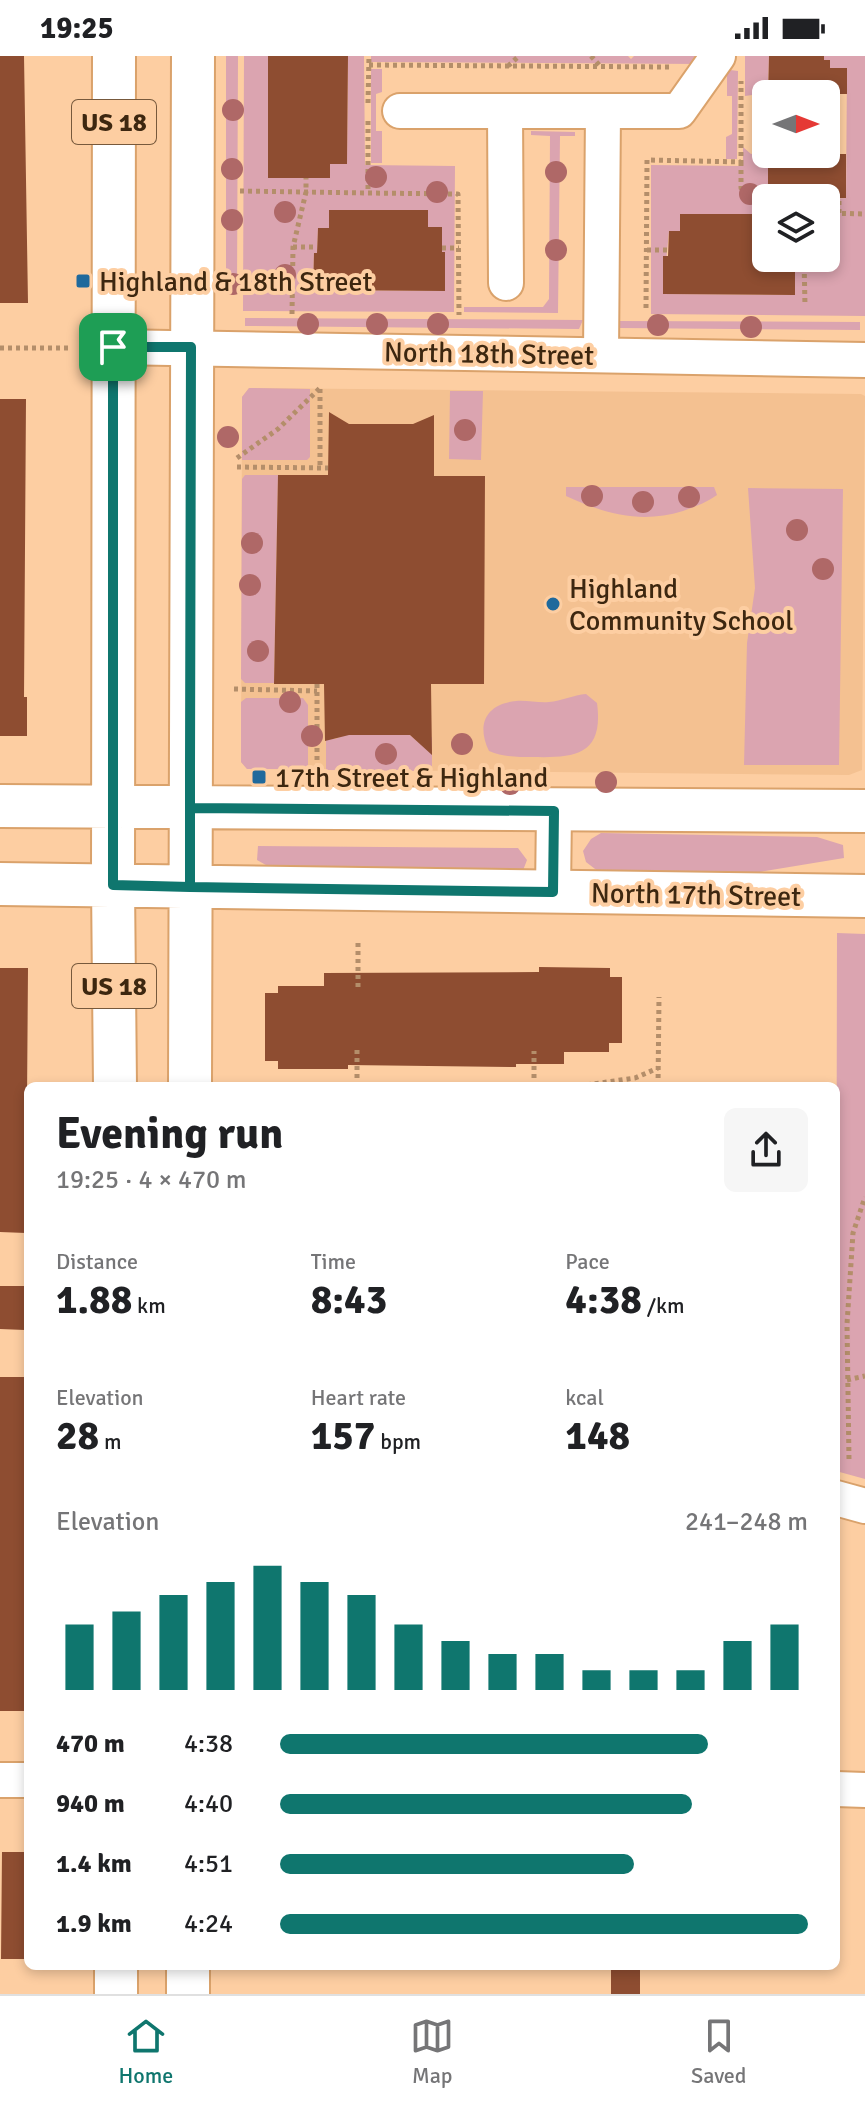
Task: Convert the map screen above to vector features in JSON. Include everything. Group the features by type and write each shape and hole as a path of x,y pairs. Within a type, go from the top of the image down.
{"main road":[{"name":"US 18","path":"114,56 115,1082"},
{"name":"US 18","path":"190,1082 193,56"},
{"path":"0,806 865,811"},
{"name":"North 17th Street","path":"0,884 865,896"},
{"path":"116,1970 116,1994"},
{"path":"188,1970 188,1994"}],"street":[{"path":"400,111 679,111 730,61"},
{"path":"505,111 506,283"},
{"path":"601,355 603,111"},
{"name":"North 18th Street","path":"113,347 865,360"},
{"path":"553,892 554,811"},
{"path":"840,1499 865,1506"},
{"path":"0,1780 24,1780"},
{"path":"840,1789 865,1790"}],"path":[{"path":"368,193 369,56"},
{"path":"508,66 519,56"},
{"path":"591,56 601,67"},
{"path":"730,61 741,188 752,193"},
{"path":"369,65 676,67"},
{"path":"646,308 647,160 741,162"},
{"path":"292,314 293,247 306,192 306,178"},
{"path":"240,191 458,194 459,315"},
{"path":"840,213 865,214"},
{"path":"293,247 317,247"},
{"path":"442,248 459,248"},
{"path":"647,250 668,250"},
{"path":"804,272 805,306"},
{"path":"0,348 71,348"},
{"path":"237,458 278,429 320,385 320,468"},
{"path":"237,467 328,468"},
{"path":"234,689 317,688 317,775"},
{"path":"358,941 358,987"},
{"path":"658,1082 659,997"},
{"path":"357,1049 357,1082"},
{"path":"534,1051 534,1082"},
{"path":"607,1082 635,1078 658,1068"},
{"path":"849,1459 847,1324 853,1233 865,1197"},
{"path":"847,1380 865,1376"}],"shaded area":[{"path":"226,56 238,56 237,293 226,295"},
{"path":"244,56 268,56 268,178 329,178 330,164 347,164 348,56 364,56 365,165 455,166 454,312 243,311","holes":["330,210 427,210 428,227 445,253 445,291 313,290 318,228 329,228"]},
{"path":"371,56 628,56 631,59 634,56 703,56 698,64 371,62"},
{"path":"745,56 769,56 768,80 752,80 752,95 745,96"},
{"path":"824,56 865,56 865,316 651,314 651,165 743,166 743,147 751,154 752,168 773,168 780,184 752,184 752,214 680,214 680,231 669,231 663,294 794,295 795,272 840,272 840,198 846,198 847,69 830,68 830,60 824,60"},
{"path":"371,69 382,69 382,92 376,94 376,131 382,131 382,163 371,163"},
{"path":"730,70 738,71 737,159 726,159 726,137 732,134 732,96 727,96 727,73"},
{"path":"531,131 575,132 575,136 560,136 558,313 464,312 464,307 543,307 549,299 550,136 531,135"},
{"path":"245,318 583,320 579,329 245,326"},
{"path":"614,321 860,322 860,330 620,328"},
{"name":"Highland Community School","path":"249,388 865,396 862,770 849,775 247,769 241,762 242,397"},
{"path":"249,388 310,389 310,457 307,460 242,460 242,397"},
{"path":"450,391 483,391 481,460 449,459"},
{"path":"245,475 278,475 274,683 245,683 241,679 242,479"},
{"path":"566,487 714,487 717,495 683,511 638,517 609,512 566,496"},
{"path":"748,488 843,489 839,765 744,765 747,643 755,588"},
{"path":"586,694 597,703 598,720 596,734 583,750 548,757 510,756 489,751 484,724 486,717 497,706 516,701 554,701"},
{"path":"246,698 303,698 308,705 308,765 305,769 247,769 241,762 241,702"},
{"path":"345,735 410,735 418,742 432,737 432,771 326,770 326,736 335,739"},
{"path":"601,833 817,837 843,845 844,858 735,876 599,872 586,862 583,851 591,839"},
{"path":"258,846 518,848 527,860 522,873 273,869 257,860"},
{"path":"837,933 865,934 865,1479 840,1472 840,1082 837,1082"}],"building":[{"path":"0,56 24,56 28,303 0,303"},
{"path":"268,56 348,56 347,164 330,164 330,178 268,178"},
{"path":"769,56 824,56 824,60 830,60 830,68 847,68 847,94 840,94 840,80 768,80"},
{"path":"840,154 846,154 846,198 840,198 840,184 768,184 768,168 840,168"},
{"path":"329,210 428,210 428,227 442,227 445,291 313,290 318,228 329,228"},
{"path":"680,214 752,214 752,272 795,272 795,295 663,294 663,256 668,256 669,231 680,231"},
{"path":"0,399 26,399 24,697 27,697 27,736 0,736"},
{"path":"329,412 349,424 413,424 434,415 434,476 485,476 484,684 431,684 432,755 410,735 349,735 325,741 324,684 274,684 278,475 328,475"},
{"path":"539,967 610,968 610,977 622,977 622,1043 609,1043 609,1052 564,1052 564,1064 516,1064 516,1067 348,1065 348,1069 278,1069 278,1061 265,1061 265,993 278,993 278,986 324,986 324,973 539,972"},
{"path":"0,968 28,968 24,1233 0,1232"},
{"path":"0,1286 24,1286 24,1330 0,1329"},
{"path":"0,1377 24,1377 24,1711 0,1711"},
{"path":"2,1852 24,1852 24,1959 1,1959"},
{"path":"611,1970 640,1970 640,1994 611,1994"}],"place":[{"name":"Highland & 18th Street","path":"83,281"},
{"name":"Highland Community School","path":"553,604"},
{"name":"17th Street & Highland","path":"259,777"}],"route":[{"path":"113,347 113,885 190,887 190,808 554,811 553,892 190,887 190,808 190,768 191,347 113,347"}]}
